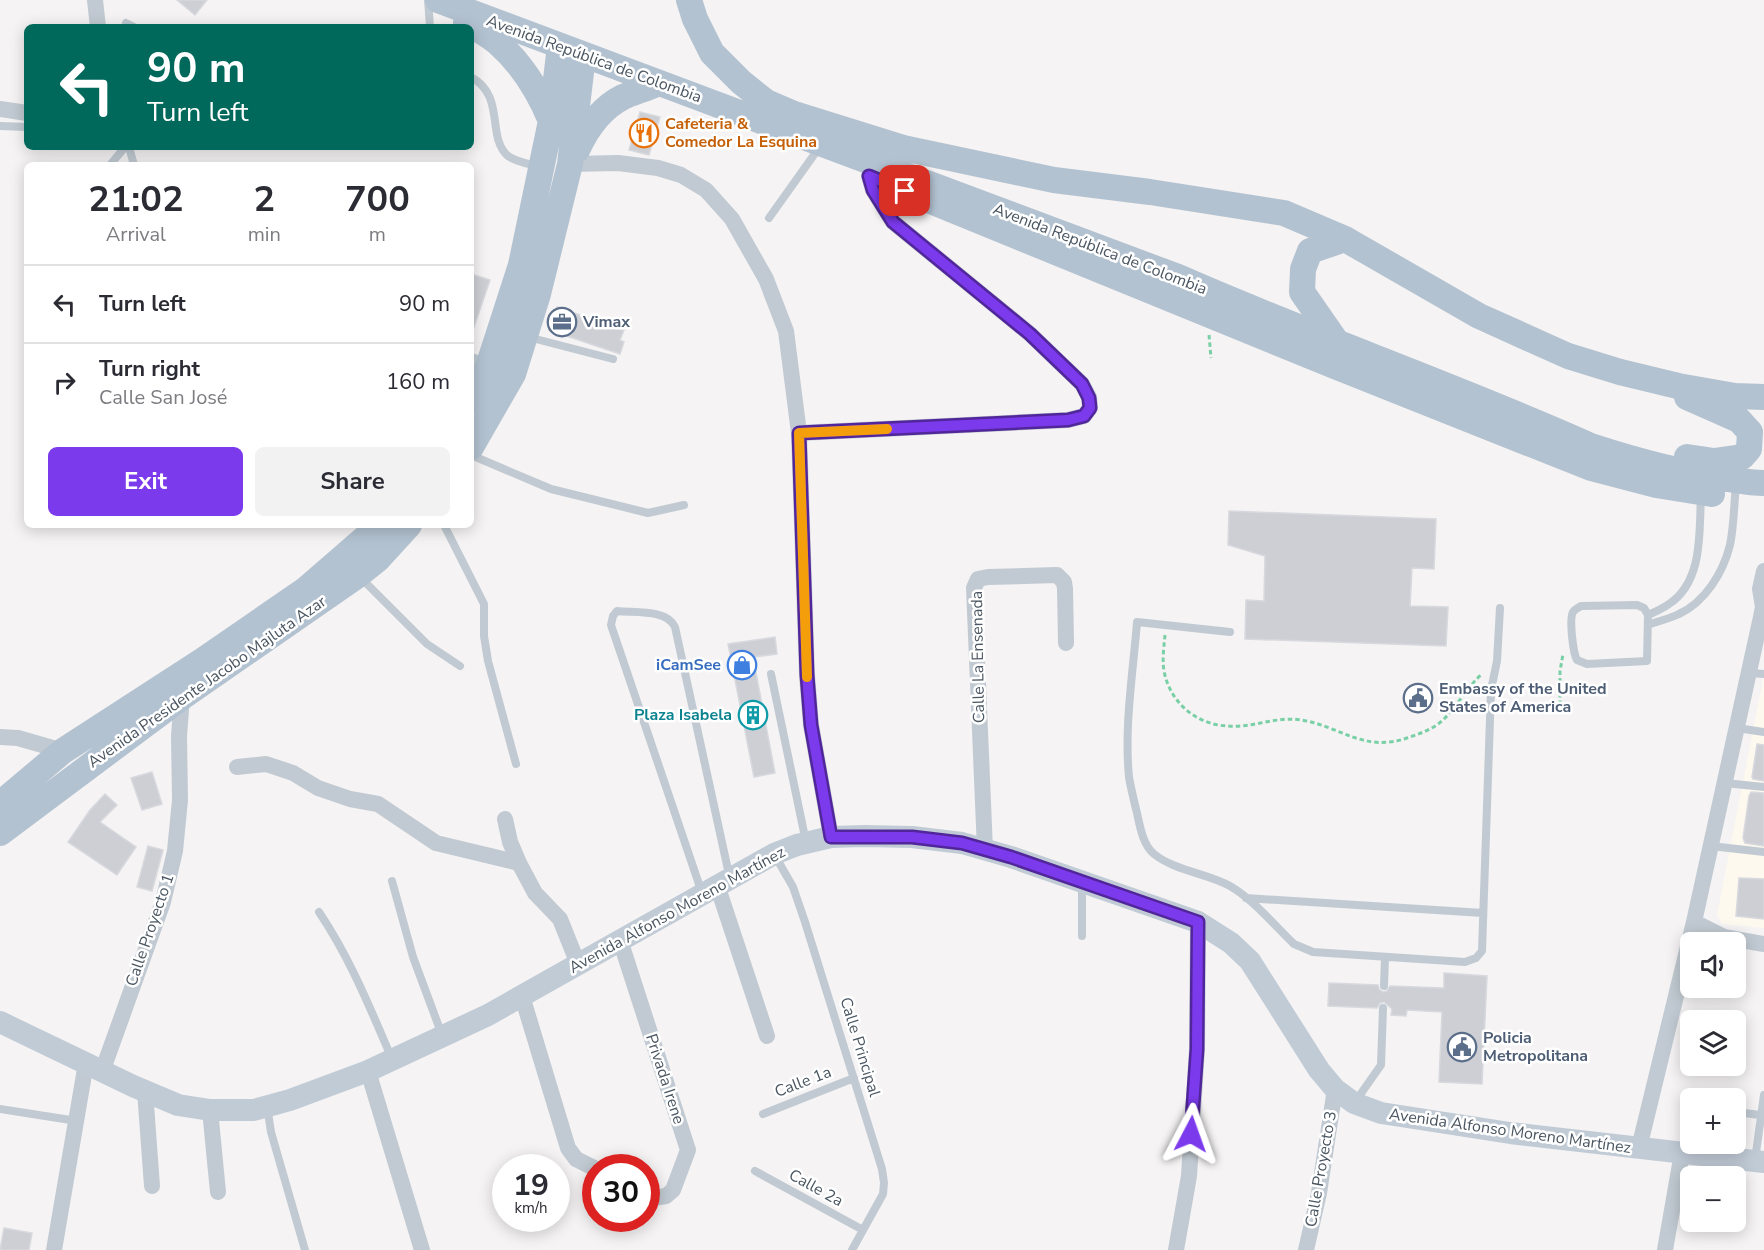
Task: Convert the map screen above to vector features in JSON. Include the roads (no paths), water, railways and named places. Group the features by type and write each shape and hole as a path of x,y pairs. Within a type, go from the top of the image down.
{"main road":[{"name":"Avenida República de Colombia","path":"438,0 486,10 572,51 823,142 863,166 1178,277 1245,307 1335,341 1591,446 1702,484 1735,488 1764,483"},
{"path":"438,0 471,24"},
{"path":"689,0 695,19 712,53 741,82 766,102 794,114 903,148 1042,178 1284,213 1345,240 1479,316 1568,356 1657,381 1735,396 1764,397"},
{"path":"474,26 498,43 518,63 541,97 551,121"},
{"path":"474,389 480,364 521,265 551,121 572,51"},
{"path":"570,164 572,51"},
{"path":"474,442 513,374 538,294 570,164 586,130 593,121 624,96 658,83"},
{"path":"863,166 1343,370 1591,468 1656,485 1702,484"},
{"path":"1335,341 1302,292 1303,268 1310,250 1345,240"},
{"path":"1591,446 1609,441 1626,442 1663,453 1714,461 1742,457 1749,449 1750,432 1739,420 1657,381"},
{"path":"1735,488 1764,497"},
{"name":"Avenida Presidente Jacobo Majluta Azar","path":"0,834 177,689 305,590 377,528"},
{"name":"Avenida Presidente Jacobo Majluta Azar","path":"0,804 63,751 177,689 358,575 378,559 406,528"},
{"name":"Avenida Alfonso Moreno Martínez","path":"0,1022 178,1105 210,1110 254,1110 290,1100 368,1071 488,1015 774,854 806,842 831,837 912,837 962,843 1082,881 1198,922 1231,943 1250,961 1319,1070 1335,1089 1354,1103 1382,1113 1510,1133 1680,1153"},
{"name":"Avenida Alfonso Moreno Martínez","path":"1692,1154 1759,1161"}],"street":[{"path":"95,0 98,24"},
{"path":"0,109 24,113"},
{"path":"570,164 618,163 658,168 681,175 706,190 732,219 766,279 786,331 799,433 807,675 811,725 831,837"},
{"path":"799,433 1068,420 1084,416 1090,408 1089,398 1082,384 1037,341 893,222 873,190 863,166"},
{"path":"480,364 513,374"},
{"path":"1639,1149 1694,922 1737,729 1756,673 1764,608 1760,589 1764,571"},
{"name":"Calle La Ensenada","path":"985,850 974,588 978,579 1057,575 1064,582 1065,589 1066,644"},
{"name":"Calle Proyecto 1","path":"54,1250 77,1121 94,1067 164,902 175,851 180,800 177,689"},
{"path":"0,737 18,738 63,751"},
{"path":"237,767 266,764 293,773 318,788 350,799 378,804 436,843 519,863"},
{"path":"505,819 510,842 519,863 535,894 560,919 578,964"},
{"path":"716,886 767,1036"},
{"path":"1176,1250 1189,1176 1197,1049 1198,922"},
{"path":"1694,922 1724,937 1764,944"},
{"name":"Privada Irene","path":"620,940 688,1150 673,1190 666,1196 660,1197"},
{"path":"522,996 568,1148 576,1159 582,1162"},
{"path":"368,1071 422,1250"},
{"name":"Calle Proyecto 3","path":"1306,1250 1319,1193 1335,1089"},
{"path":"145,1091 152,1186"},
{"path":"210,1110 218,1192"},
{"path":"1665,1250 1682,1154"}],"lane":[{"path":"428,0 430,24"},
{"path":"474,79 484,86 493,107 502,150 511,158 541,168"},
{"path":"0,126 24,127"},
{"path":"770,218 823,142"},
{"path":"113,162 124,150"},
{"path":"525,336 613,359"},
{"path":"474,456 551,489 648,513 684,505"},
{"path":"1648,620 1670,604 1680,593 1697,560 1702,484"},
{"path":"1648,620 1677,615 1707,592 1730,545 1735,488"},
{"path":"446,528 484,604 484,636 488,662 516,764"},
{"path":"358,575 427,644 460,666"},
{"path":"1636,605 1644,608 1648,620 1647,661 1587,664 1577,660 1573,650 1572,616 1581,606 1636,605"},
{"path":"1230,632 1137,622 1128,732 1129,778 1139,826 1154,854 1167,862 1229,885 1294,944 1313,952 1465,962 1476,958 1482,951 1491,690 1497,661 1500,608"},
{"path":"617,611 664,615 672,620 675,627 716,886 611,625 617,611"},
{"path":"771,674 806,842"},
{"path":"1737,729 1764,732"},
{"path":"1725,783 1764,787"},
{"path":"1711,844 1764,850"},
{"name":"Calle Principal","path":"774,854 793,887 882,1169 883,1194 852,1250"},
{"path":"392,881 413,957 443,1036"},
{"path":"1082,881 1082,936"},
{"path":"1246,898 1483,914"},
{"path":"318,912 338,941 359,981 392,1060"},
{"path":"1384,986 1385,957"},
{"path":"1354,1103 1381,1065 1383,1008"},
{"name":"Calle 1a","path":"763,1114 854,1078"},
{"path":"1759,1161 1760,1115 1764,1095"},
{"path":"267,1106 271,1132 305,1250"},
{"path":"0,1109 77,1121"},
{"path":"1746,1113 1760,1115"},
{"name":"Calle 2a","path":"755,1171 863,1230"}],"place":[{"name":"Cafeteria & Comedor La Esquina","path":"644,133"},
{"name":"Vimax","path":"562,322"},
{"name":"iCamSee","path":"742,665"},
{"name":"Embassy of the United States of America","path":"1418,698"},
{"name":"Plaza Isabela","path":"753,715"},
{"name":"Policia Metropolitana","path":"1462,1047"}]}
